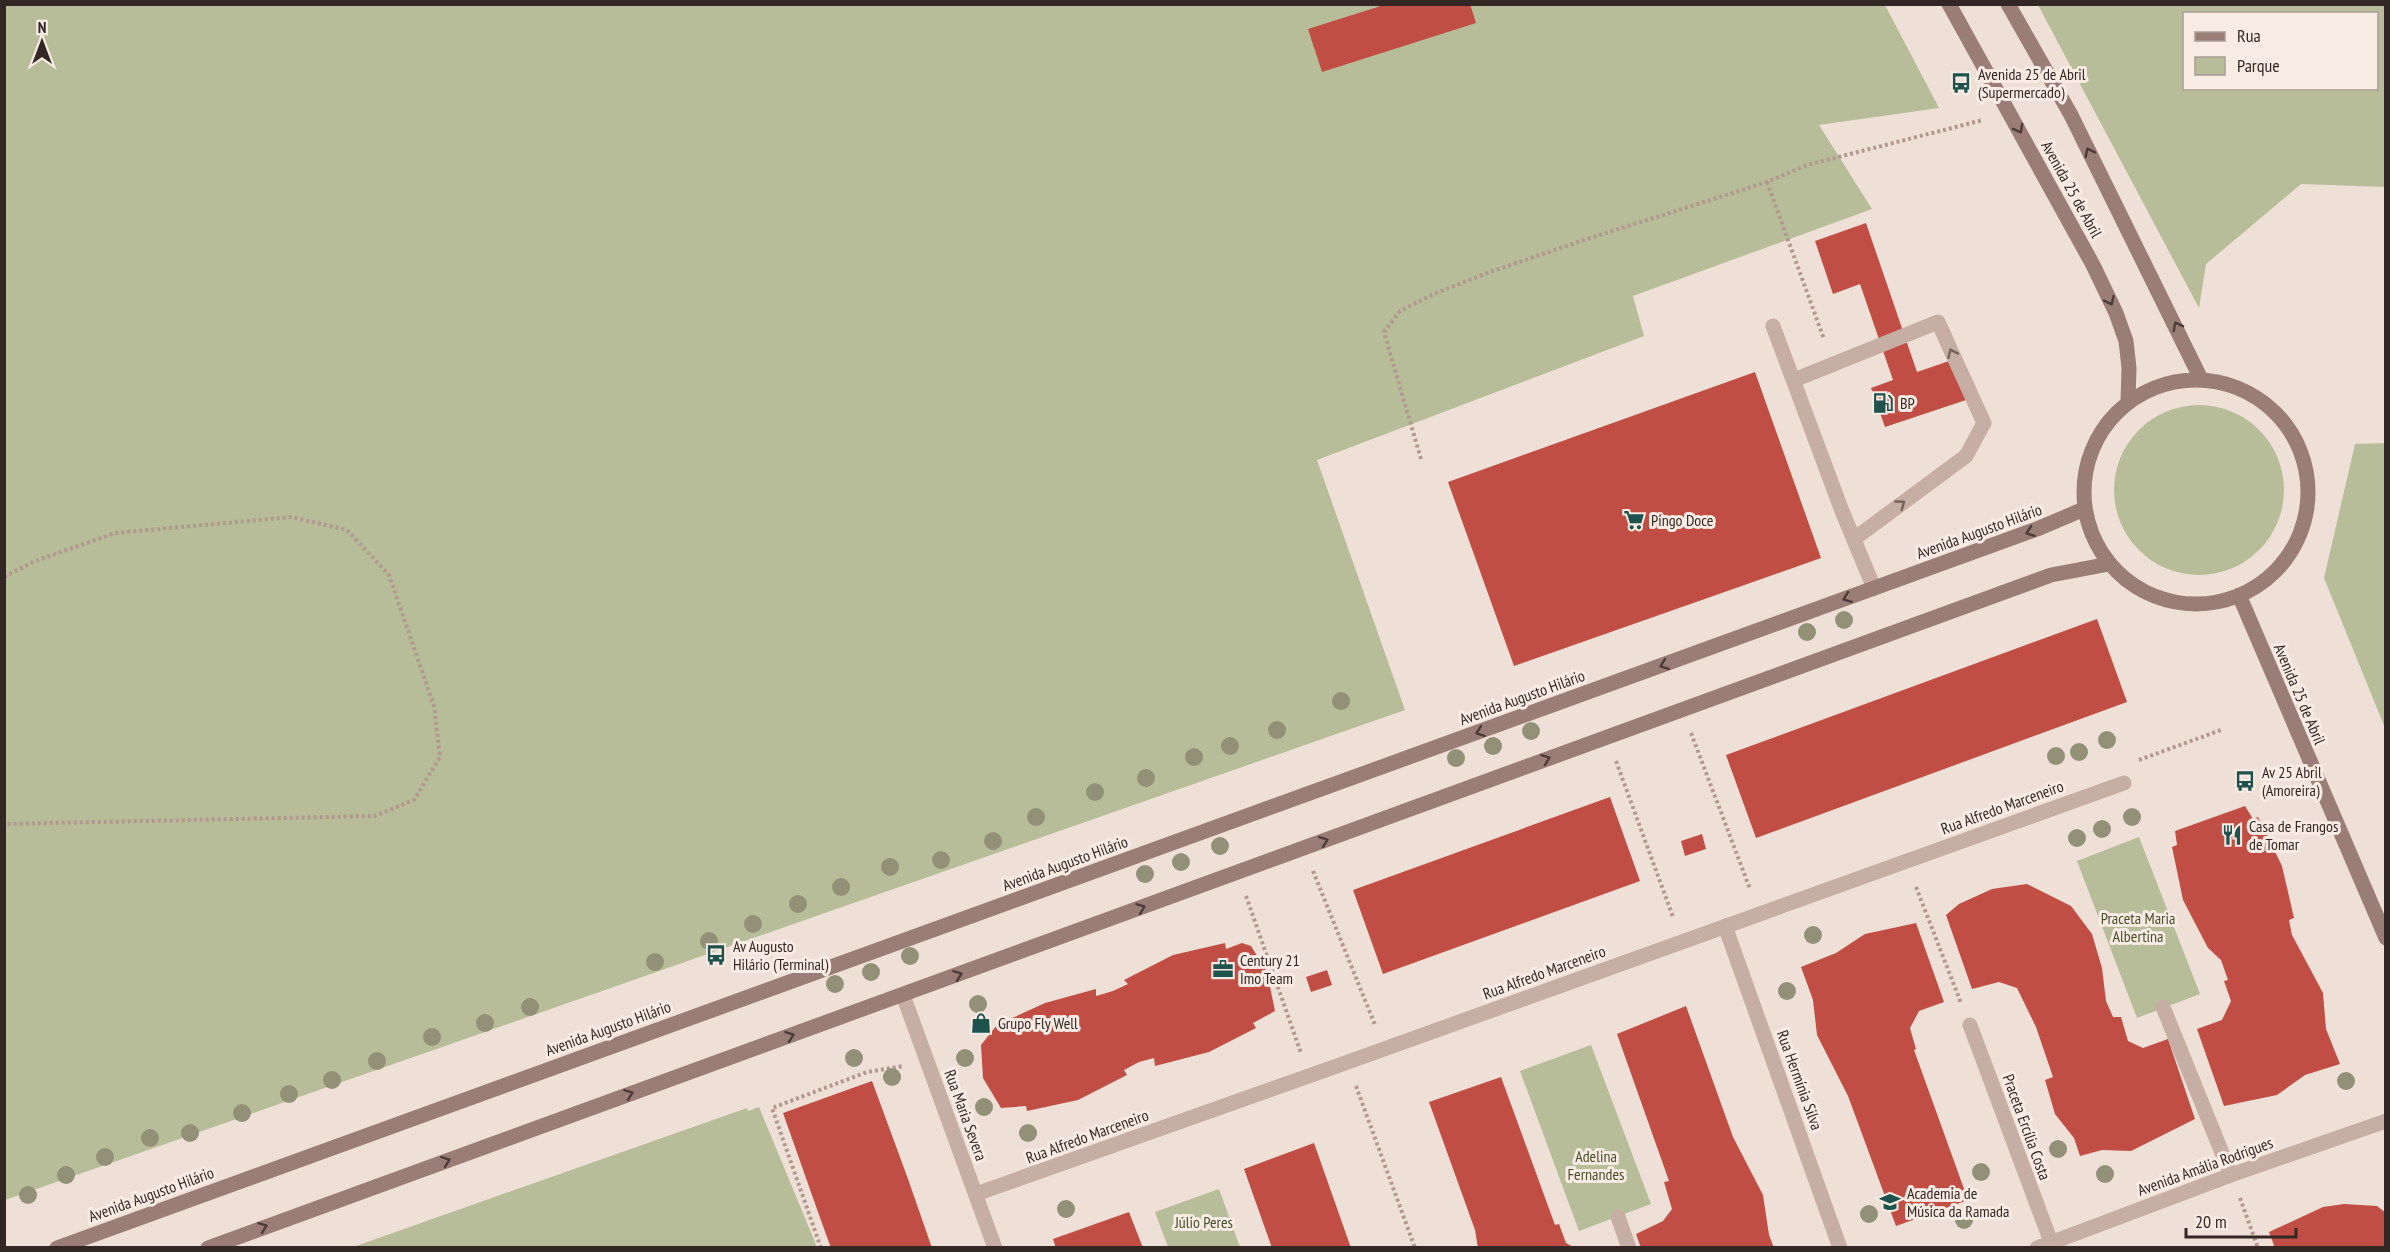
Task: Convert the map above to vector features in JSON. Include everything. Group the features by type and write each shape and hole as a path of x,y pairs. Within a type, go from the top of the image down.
{"main road":[{"name":"Avenida 25 de Abril","path":"1949,4 2093,265 2116,313 2126,341 2129,368 2128,401"},
{"name":"Avenida 25 de Abril","path":"2008,4 2071,115 2201,379"},
{"path":"2201,379 2239,387 2271,407 2295,436 2307,473 2307,511 2295,546 2271,576 2239,596 2204,604 2168,601 2135,587 2109,564 2092,538 2084,509 2083,478 2091,449 2106,423 2128,401 2163,384 2201,379"},
{"name":"Avenida Augusto Hilário","path":"57,1248 2037,530 2084,509"},
{"path":"208,1248 2051,575 2109,564"},
{"name":"Avenida 25 de Abril","path":"2239,596 2385,938"}],"street":[{"path":"1794,380 1938,322 1984,423 1966,456 1854,539"},
{"path":"1773,326 1842,511 1874,588"},
{"name":"Rua Alfredo Marceneiro","path":"976,1194 2124,783"},
{"name":"Rua Hermínia Silva","path":"1725,926 1840,1248"},
{"name":"Rua Maria Severa","path":"903,995 995,1248"},
{"path":"2163,1008 2231,1175"},
{"name":"Praceta Ercília Costa","path":"1970,1025 2044,1245"},
{"name":"Avenida Amália Rodrigues","path":"2044,1245 2385,1120"},
{"path":"1618,1216 1629,1248"}],"path":[{"path":"1420,459 1384,332 1400,311 1436,293 1490,272 1767,182 1807,165 2010,113"},
{"path":"1767,182 1833,364"},
{"path":"4,577 35,561 115,532 291,517 347,530 389,575 434,706 440,757 414,800 375,816 4,824"},
{"path":"1683,710 1759,913"},
{"path":"2135,762 2221,730"},
{"path":"1607,737 1682,940"},
{"path":"1304,848 1385,1049"},
{"path":"1906,861 1970,1025"},
{"path":"1237,872 1310,1075"},
{"path":"821,1248 772,1108 867,1072 927,1062"},
{"path":"1348,1062 1415,1248"},
{"path":"2231,1175 2258,1248"}],"green space":[{"path":"4,5 1885,5 1939,108 1819,125 1872,209 1633,296 1644,336 1317,460 1405,710 5,1200"},
{"path":"2038,5 2385,5 2385,187 2301,184 2206,264 2199,308"},
{"path":"2199,405 2232,411 2259,430 2278,457 2284,490 2278,523 2259,550 2232,569 2199,575 2166,569 2139,550 2120,523 2114,490 2120,457 2139,430 2166,411"},
{"path":"2386,443 2385,728 2324,578 2355,444"},
{"name":"Praceta Maria Albertina","path":"2139,837 2200,994 2137,1018 2077,861"},
{"name":"Adelina Fernandes","path":"1591,1045 1651,1204 1579,1231 1520,1071"},
{"path":"759,1107 817,1247 353,1247 747,1108 748,1111"},
{"name":"Júlio Peres","path":"1219,1189 1240,1247 1168,1247 1155,1212"}],"building":[{"path":"1387,4 1470,4 1476,23 1322,72 1308,29"},
{"path":"1866,223 1917,372 1955,359 1969,399 1885,427 1871,388 1893,380 1860,284 1833,294 1815,241"},
{"name":"Pingo Doce","path":"1755,372 1821,558 1514,666 1448,482"},
{"path":"2097,619 2127,702 1756,838 1726,755"},
{"path":"1610,797 1640,881 1383,974 1353,890"},
{"path":"2245,806 2253,819 2258,817 2282,866 2294,918 2289,920 2292,935 2323,993 2326,1029 2340,1064 2305,1075 2277,1095 2224,1106 2197,1029 2222,1020 2231,1001 2224,981 2228,980 2221,960 2208,948 2183,900 2172,847 2177,845 2175,831"},
{"path":"1702,834 1706,849 1685,856 1681,841"},
{"path":"2027,884 2071,906 2092,934 2102,968 2106,1001 2113,1017 2121,1017 2128,1041 2143,1048 2168,1039 2195,1119 2131,1151 2102,1150 2080,1156 2074,1138 2055,1114 2045,1080 2053,1077 2036,1027 2017,988 1999,982 1972,989 1946,915 1959,904 1992,889"},
{"path":"1916,923 1944,1002 1919,1011 1910,1028 1916,1049 1914,1050 1968,1200 1896,1226 1848,1096 1817,1035 1813,1000 1801,967 1836,953 1865,934"},
{"path":"1225,943 1226,949 1242,943 1251,946 1267,972 1275,1011 1253,1023 1256,1028 1209,1052 1155,1066 1154,1058 1139,1062 1124,1070 1127,1075 1078,1100 1027,1111 1026,1106 1001,1108 983,1078 981,1045 997,1025 1045,1003 1096,989 1096,996 1113,991 1128,984 1124,980 1173,955"},
{"path":"1327,970 1332,985 1311,992 1306,977"},
{"path":"1686,1006 1733,1137 1763,1195 1769,1235 1774,1248 1641,1248 1636,1234 1663,1221 1672,1209 1664,1182 1669,1181 1617,1034"},
{"path":"1501,1077 1555,1225 1559,1224 1566,1243 1575,1248 1478,1248 1475,1230 1429,1102"},
{"path":"872,1081 932,1248 831,1248 818,1212 783,1113"},
{"path":"1314,1143 1351,1248 1272,1248 1244,1169"},
{"path":"2344,1204 2377,1206 2386,1213 2386,1248 2275,1248 2269,1232 2323,1207"},
{"path":"1129,1212 1143,1248 1056,1248 1053,1239"}],"place":[{"name":"Avenida 25 de Abril (Supermercado)","path":"1961,83"},
{"name":"BP","path":"1883,403"},
{"name":"Pingo Doce","path":"1634,520"},
{"name":"Av 25 Abril (Amoreira)","path":"2245,781"},
{"name":"Casa de Frangos de Tomar","path":"2232,835"},
{"name":"Av Augusto Hilário (Terminal)","path":"716,955"},
{"name":"Century 21 Imo Team","path":"1223,969"},
{"name":"Grupo Fly Well","path":"981,1023"},
{"name":"Academia de Música da Ramada","path":"1890,1202"}]}
